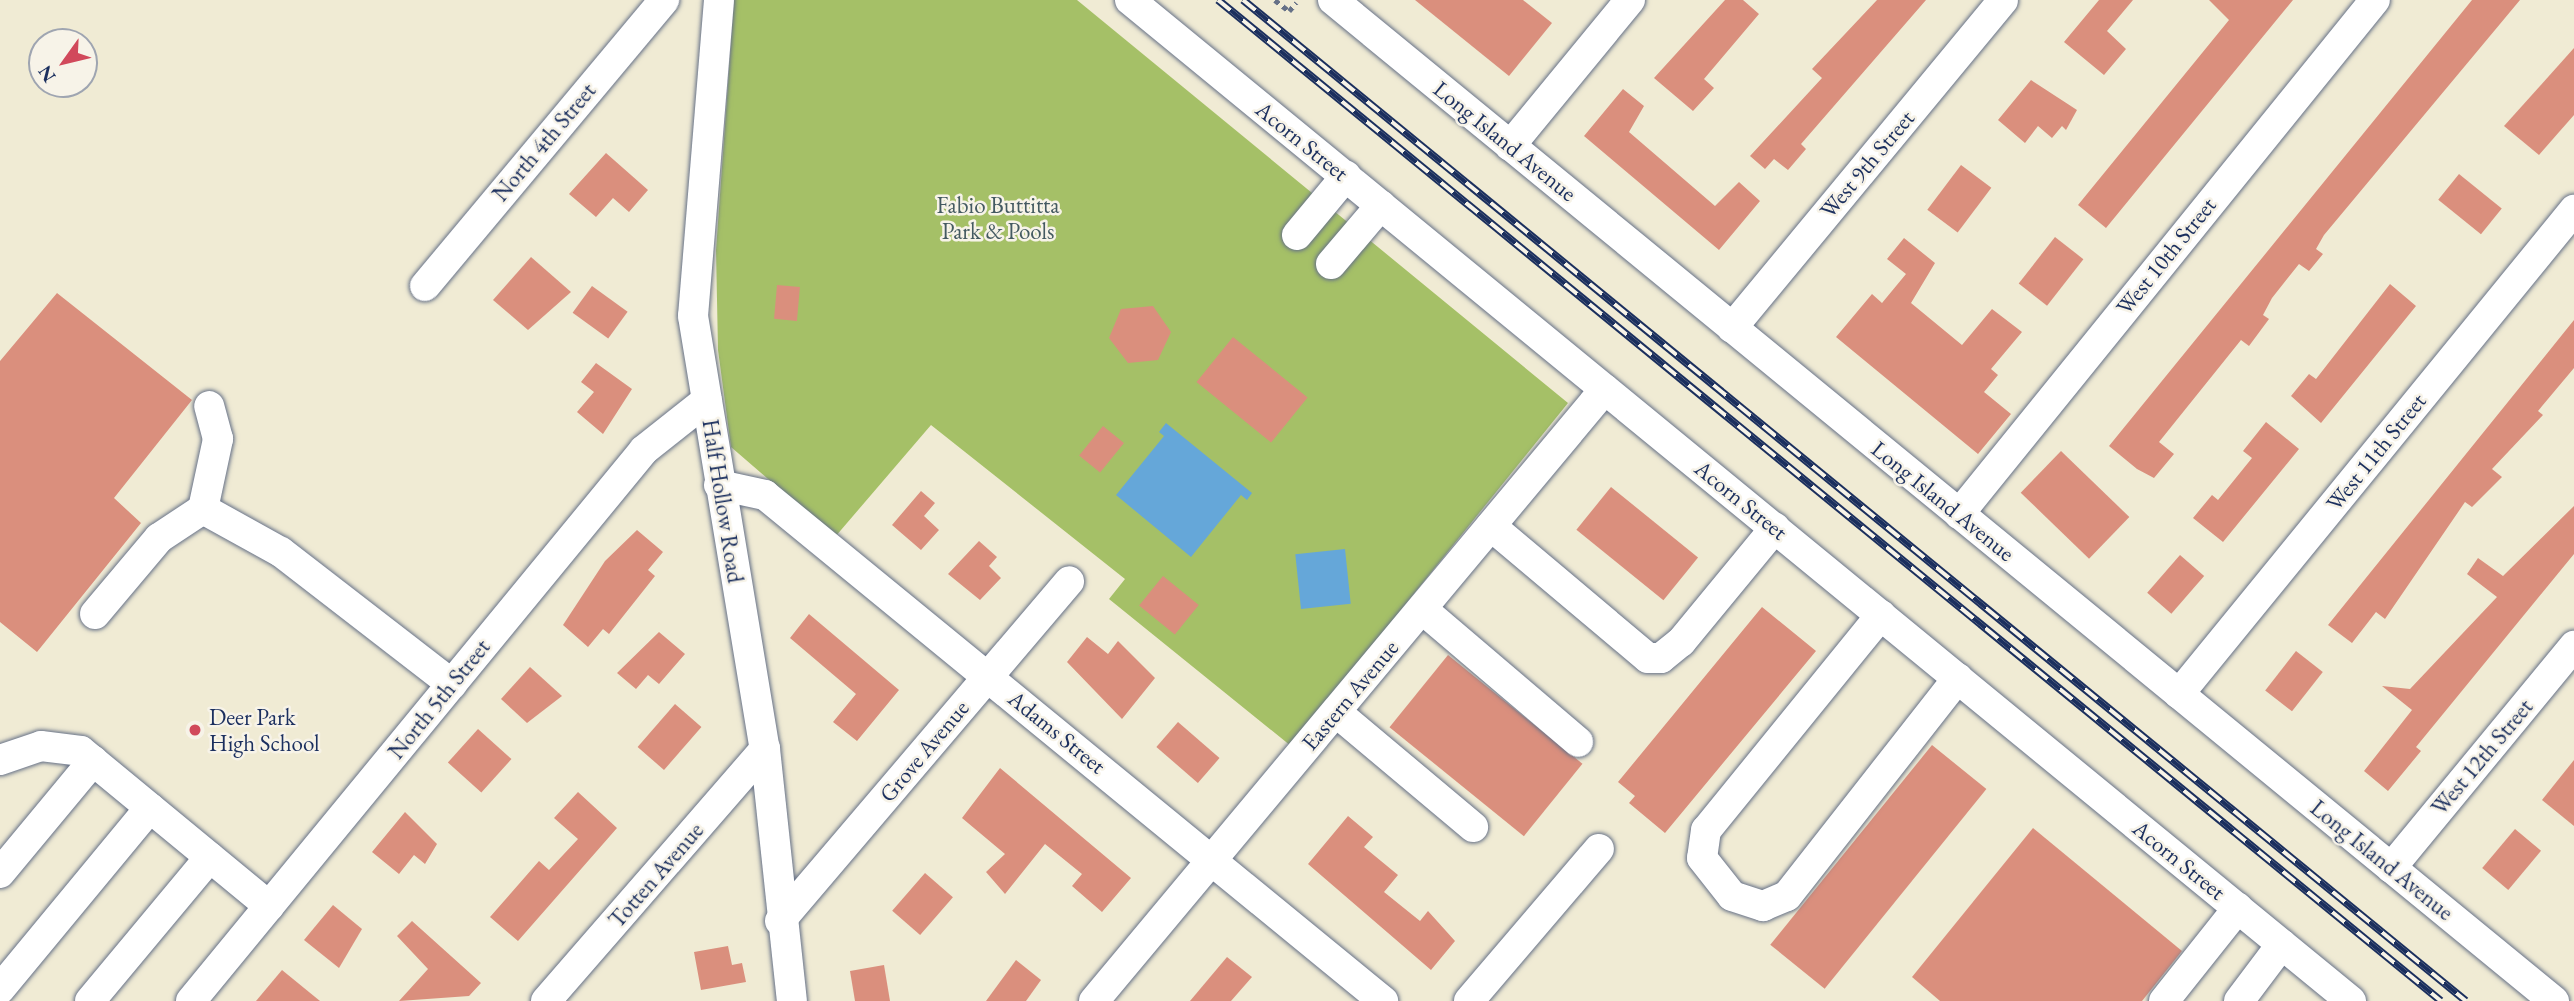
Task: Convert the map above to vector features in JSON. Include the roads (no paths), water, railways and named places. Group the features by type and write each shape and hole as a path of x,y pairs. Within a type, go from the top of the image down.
{"street":[{"name":"North 4th Street","path":"425,286 664,0"},
{"name":"Half Hollow Road","path":"719,0 693,316 702,404 719,485 765,749 780,921 792,1001"},
{"name":"Acorn Street","path":"1130,0 2351,1001"},
{"name":"Long Island Avenue","path":"1333,0 2554,1001"},
{"path":"1510,146 1630,0"},
{"name":"West 9th Street","path":"1732,328 2003,0"},
{"name":"West 10th Street","path":"1959,514 2375,0"},
{"path":"1297,235 1346,176"},
{"path":"1331,264 1381,205"},
{"name":"West 11th Street","path":"2179,694 2574,210"},
{"name":"Eastern Avenue","path":"1094,1001 1605,388"},
{"name":"North 5th Street","path":"191,1001 644,450 702,404"},
{"path":"95,614 159,538 203,509 218,439 209,407"},
{"name":"Adams Street","path":"719,485 765,495 1383,1001"},
{"path":"203,509 281,552 452,684"},
{"path":"1491,526 1648,658 1661,658 1681,642 1775,528"},
{"name":"Grove Avenue","path":"780,921 1069,581"},
{"path":"1422,608 1578,741"},
{"path":"1881,615 1706,830 1702,858 1732,895 1763,906 1787,896 1958,678"},
{"name":"West 12th Street","path":"2391,868 2574,646"},
{"path":"1336,712 1473,827"},
{"path":"0,760 41,746 82,751 269,906"},
{"name":"Totten Avenue","path":"546,1001 765,749"},
{"path":"0,873 93,761"},
{"path":"0,989 150,808"},
{"path":"1469,1001 1599,849"},
{"path":"90,1001 210,857"},
{"path":"2164,1001 2238,908"},
{"path":"2239,1001 2282,944"}],"water":[{"path":"1166,423 1252,493 1247,500 1241,495 1191,557 1116,495 1164,436 1159,432"},
{"path":"1345,549 1351,604 1301,609 1295,554"}],"railway":[{"path":"1218,0 2441,1001"},
{"path":"1243,0 2466,1001"}],"place":[{"name":"Deer Park High School","path":"195,730"}],"park label":[{"name":"Fabio Buttitta Park & Pools","path":"998,218"}]}
